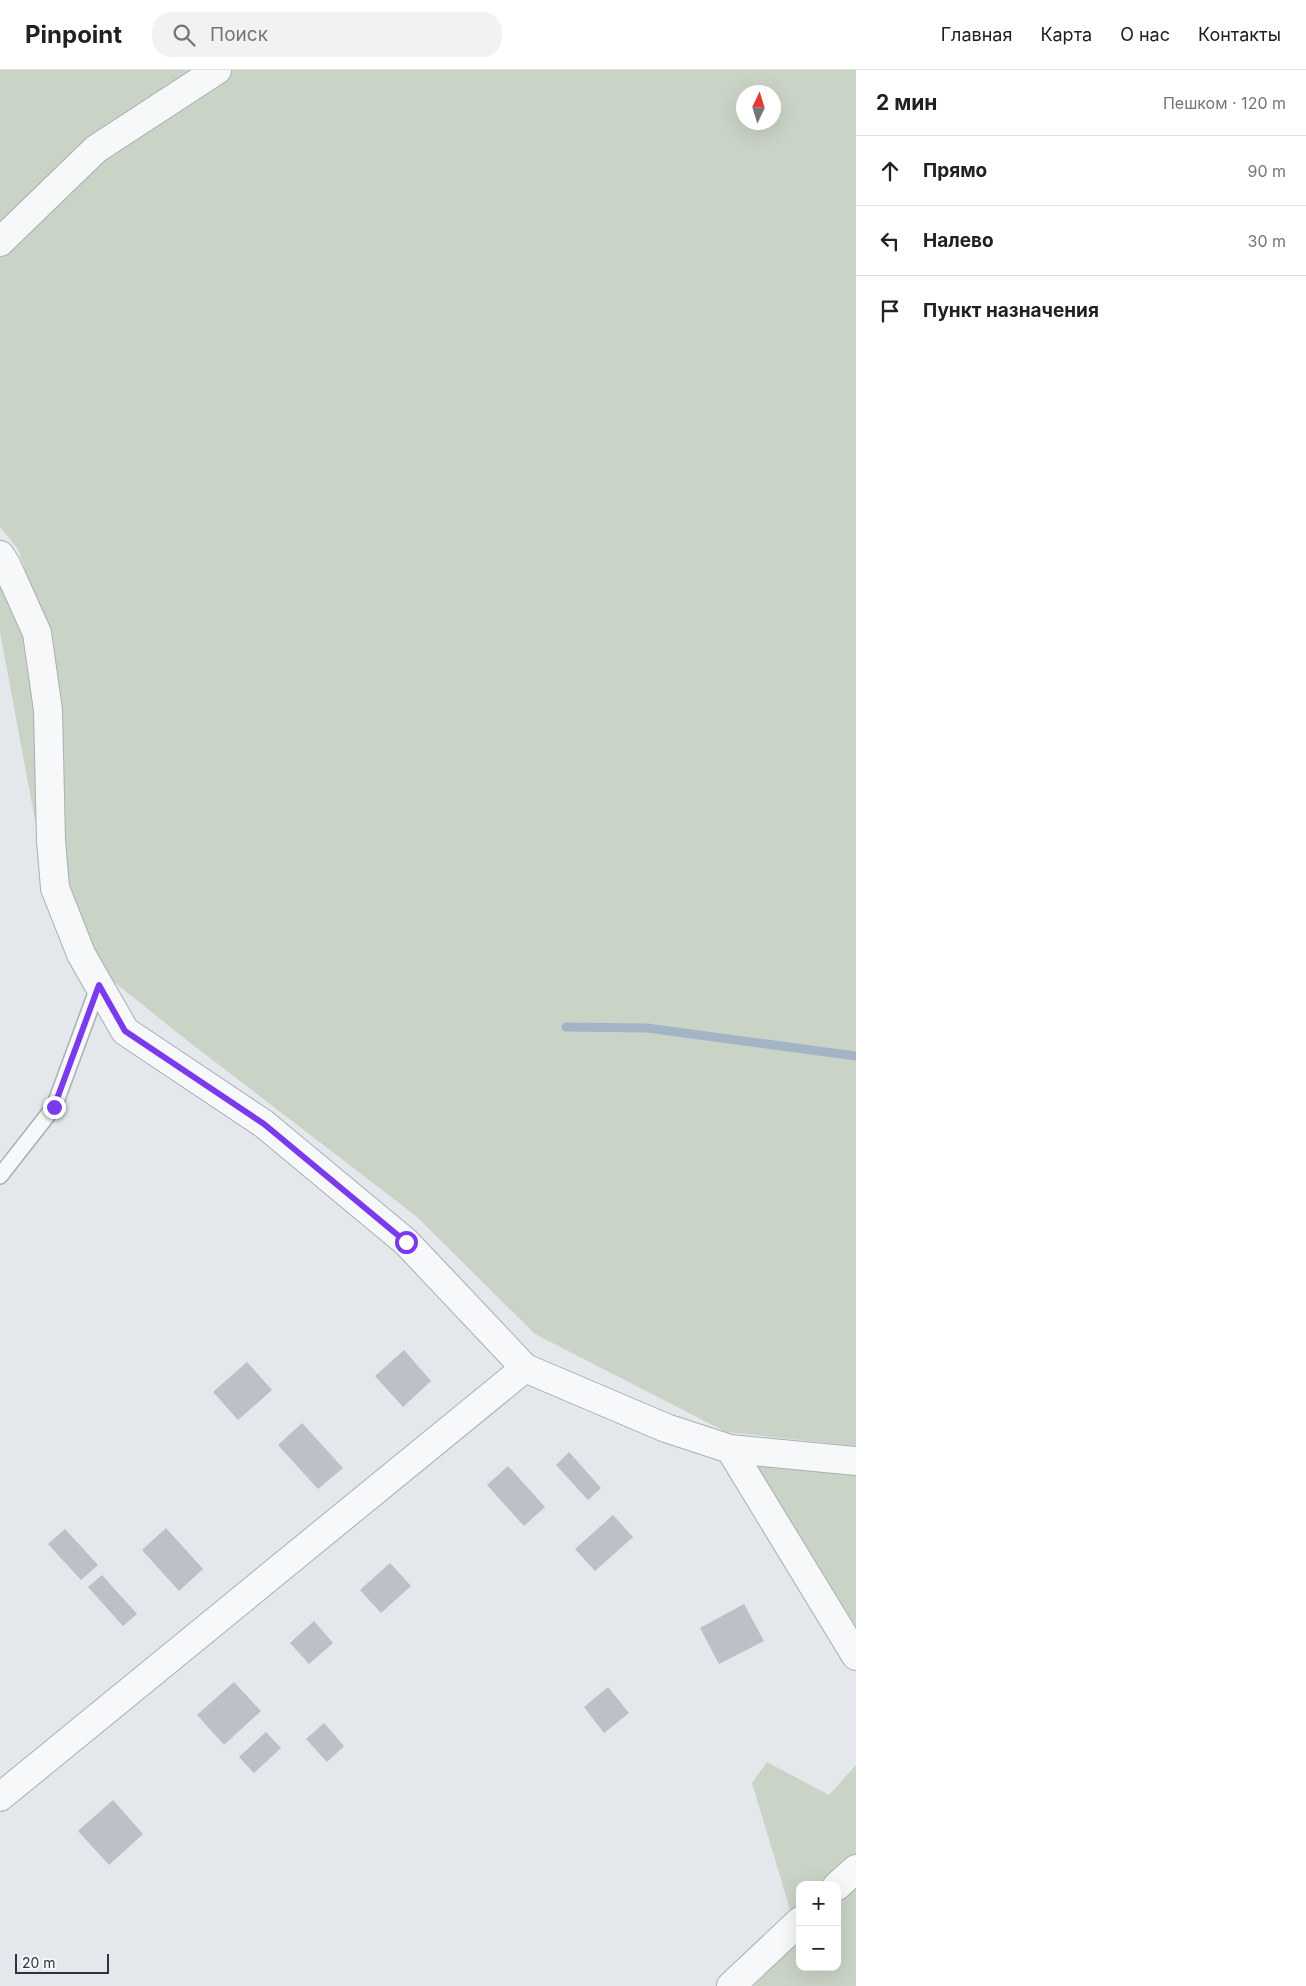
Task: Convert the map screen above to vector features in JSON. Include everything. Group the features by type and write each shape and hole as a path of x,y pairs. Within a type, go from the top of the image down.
{"street":[{"path":"0,242 96,149 217,70"},
{"path":"0,555 6,564 37,633 48,710 51,840 55,888 81,954 125,1031 264,1124 406,1242 525,1368 666,1428 730,1448 856,1461"},
{"path":"0,1797 525,1368"},
{"path":"730,1448 856,1656"},
{"path":"841,1882 856,1869"},
{"path":"731,1986 796,1925"}],"lane":[{"path":"0,1176 54,1107 99,985"}],"green space":[{"path":"0,70 856,70 856,1446 726,1432 535,1334 416,1216 189,1042 103,973 65,889 47,630 18,549 0,527"},
{"path":"0,573 30,636 45,874 0,632"},
{"path":"752,1461 856,1471 856,1628 780,1515"},
{"path":"767,1762 829,1795 856,1765 856,1986 754,1986 796,1942 796,1971 841,1971 841,1881 796,1881 796,1929 752,1783"}],"building":[{"path":"404,1350 431,1381 403,1407 375,1376"},
{"path":"247,1362 272,1390 238,1420 213,1392"},
{"path":"302,1423 343,1468 318,1489 278,1445"},
{"path":"569,1452 601,1488 588,1500 556,1465"},
{"path":"508,1466 545,1507 524,1526 487,1485"},
{"path":"613,1515 633,1537 595,1571 575,1549"},
{"path":"166,1528 203,1569 179,1591 142,1550"},
{"path":"65,1529 98,1565 81,1580 48,1544"},
{"path":"390,1563 411,1586 381,1613 360,1590"},
{"path":"102,1575 137,1614 123,1626 88,1587"},
{"path":"744,1604 764,1641 719,1664 700,1628"},
{"path":"314,1621 333,1643 309,1664 290,1643"},
{"path":"234,1682 261,1711 224,1745 197,1715"},
{"path":"608,1687 629,1713 604,1733 584,1707"},
{"path":"324,1723 344,1746 327,1762 306,1739"},
{"path":"266,1732 281,1748 254,1773 239,1757"},
{"path":"113,1800 143,1834 109,1865 78,1831"}],"waterway":[{"path":"566,1027 647,1028 856,1056"}],"route":[{"path":"54,1107 99,985 125,1031 264,1124 406,1242"}]}
